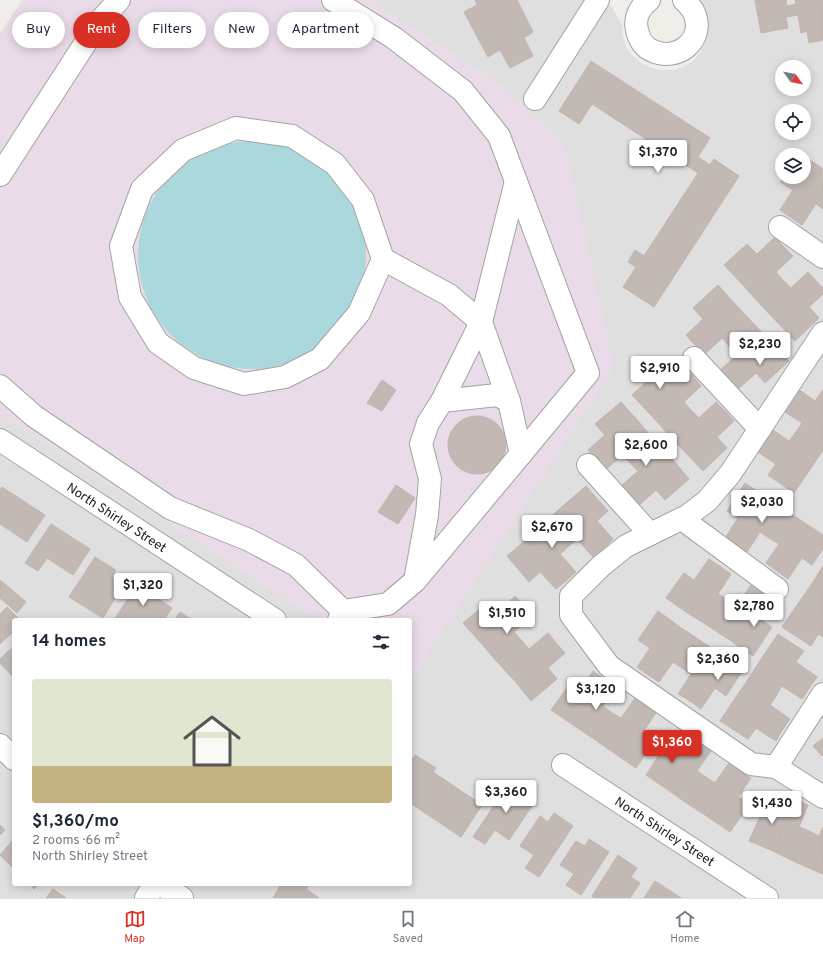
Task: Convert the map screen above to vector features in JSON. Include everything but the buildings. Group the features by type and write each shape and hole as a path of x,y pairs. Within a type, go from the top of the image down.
{"street":[{"path":"0,175 98,22 119,0"},
{"path":"0,386 34,416 170,508 249,540 296,565 341,616 388,604 415,581 588,373 499,136 463,91 394,38 333,0"},
{"path":"535,99 598,0"},
{"path":"639,3 636,26 638,36 642,44 649,50 658,54 668,55 677,53 685,48 695,33 697,23 695,14 684,0"},
{"path":"383,259 359,313 320,359 285,377 244,384 194,368 158,344 130,297 121,246 142,189 183,150 236,128 292,136 335,164 363,200 383,259 449,295 481,322 509,401 521,454"},
{"path":"415,581 427,515 430,479 421,444 428,423 442,401 481,322 516,181"},
{"path":"780,227 823,257"},
{"path":"823,333 730,474 707,501 682,519 626,546 601,566 571,596 571,615 609,666 751,764 776,767 823,797"},
{"path":"694,358 760,429"},
{"path":"442,401 497,395 509,401"},
{"name":"North Shirley Street","path":"0,440 272,618"},
{"path":"588,465 650,534"},
{"path":"682,519 777,589"},
{"path":"776,767 823,694"},
{"path":"0,745 12,757"},
{"name":"North Shirley Street","path":"563,765 767,898"},
{"path":"146,898 154,886"},
{"path":"163,886 182,898"}],"shaded area":[{"path":"22,0 369,0 504,88 565,144 614,368 412,677 412,618 317,618 0,414 0,33 12,15 12,48 65,48 65,12 14,12"},
{"path":"369,0 605,0 613,9 622,25 626,47 633,56 641,63 652,68 674,70 693,61 701,51 706,41 708,30 707,18 698,0 823,0 823,898 0,898 0,414 317,618 12,618 12,886 412,886 412,677 429,651 504,88"}],"water":[{"path":"241,141 263,141 285,145 296,149 316,160 333,174 347,191 358,211 362,222 366,244 366,266 362,288 358,299 347,319 333,336 316,350 285,365 263,369 241,369 219,365 198,356 179,343 164,328 151,309 142,288 138,266 138,244 142,222 151,201 164,182 179,167 198,154 219,145"}]}
